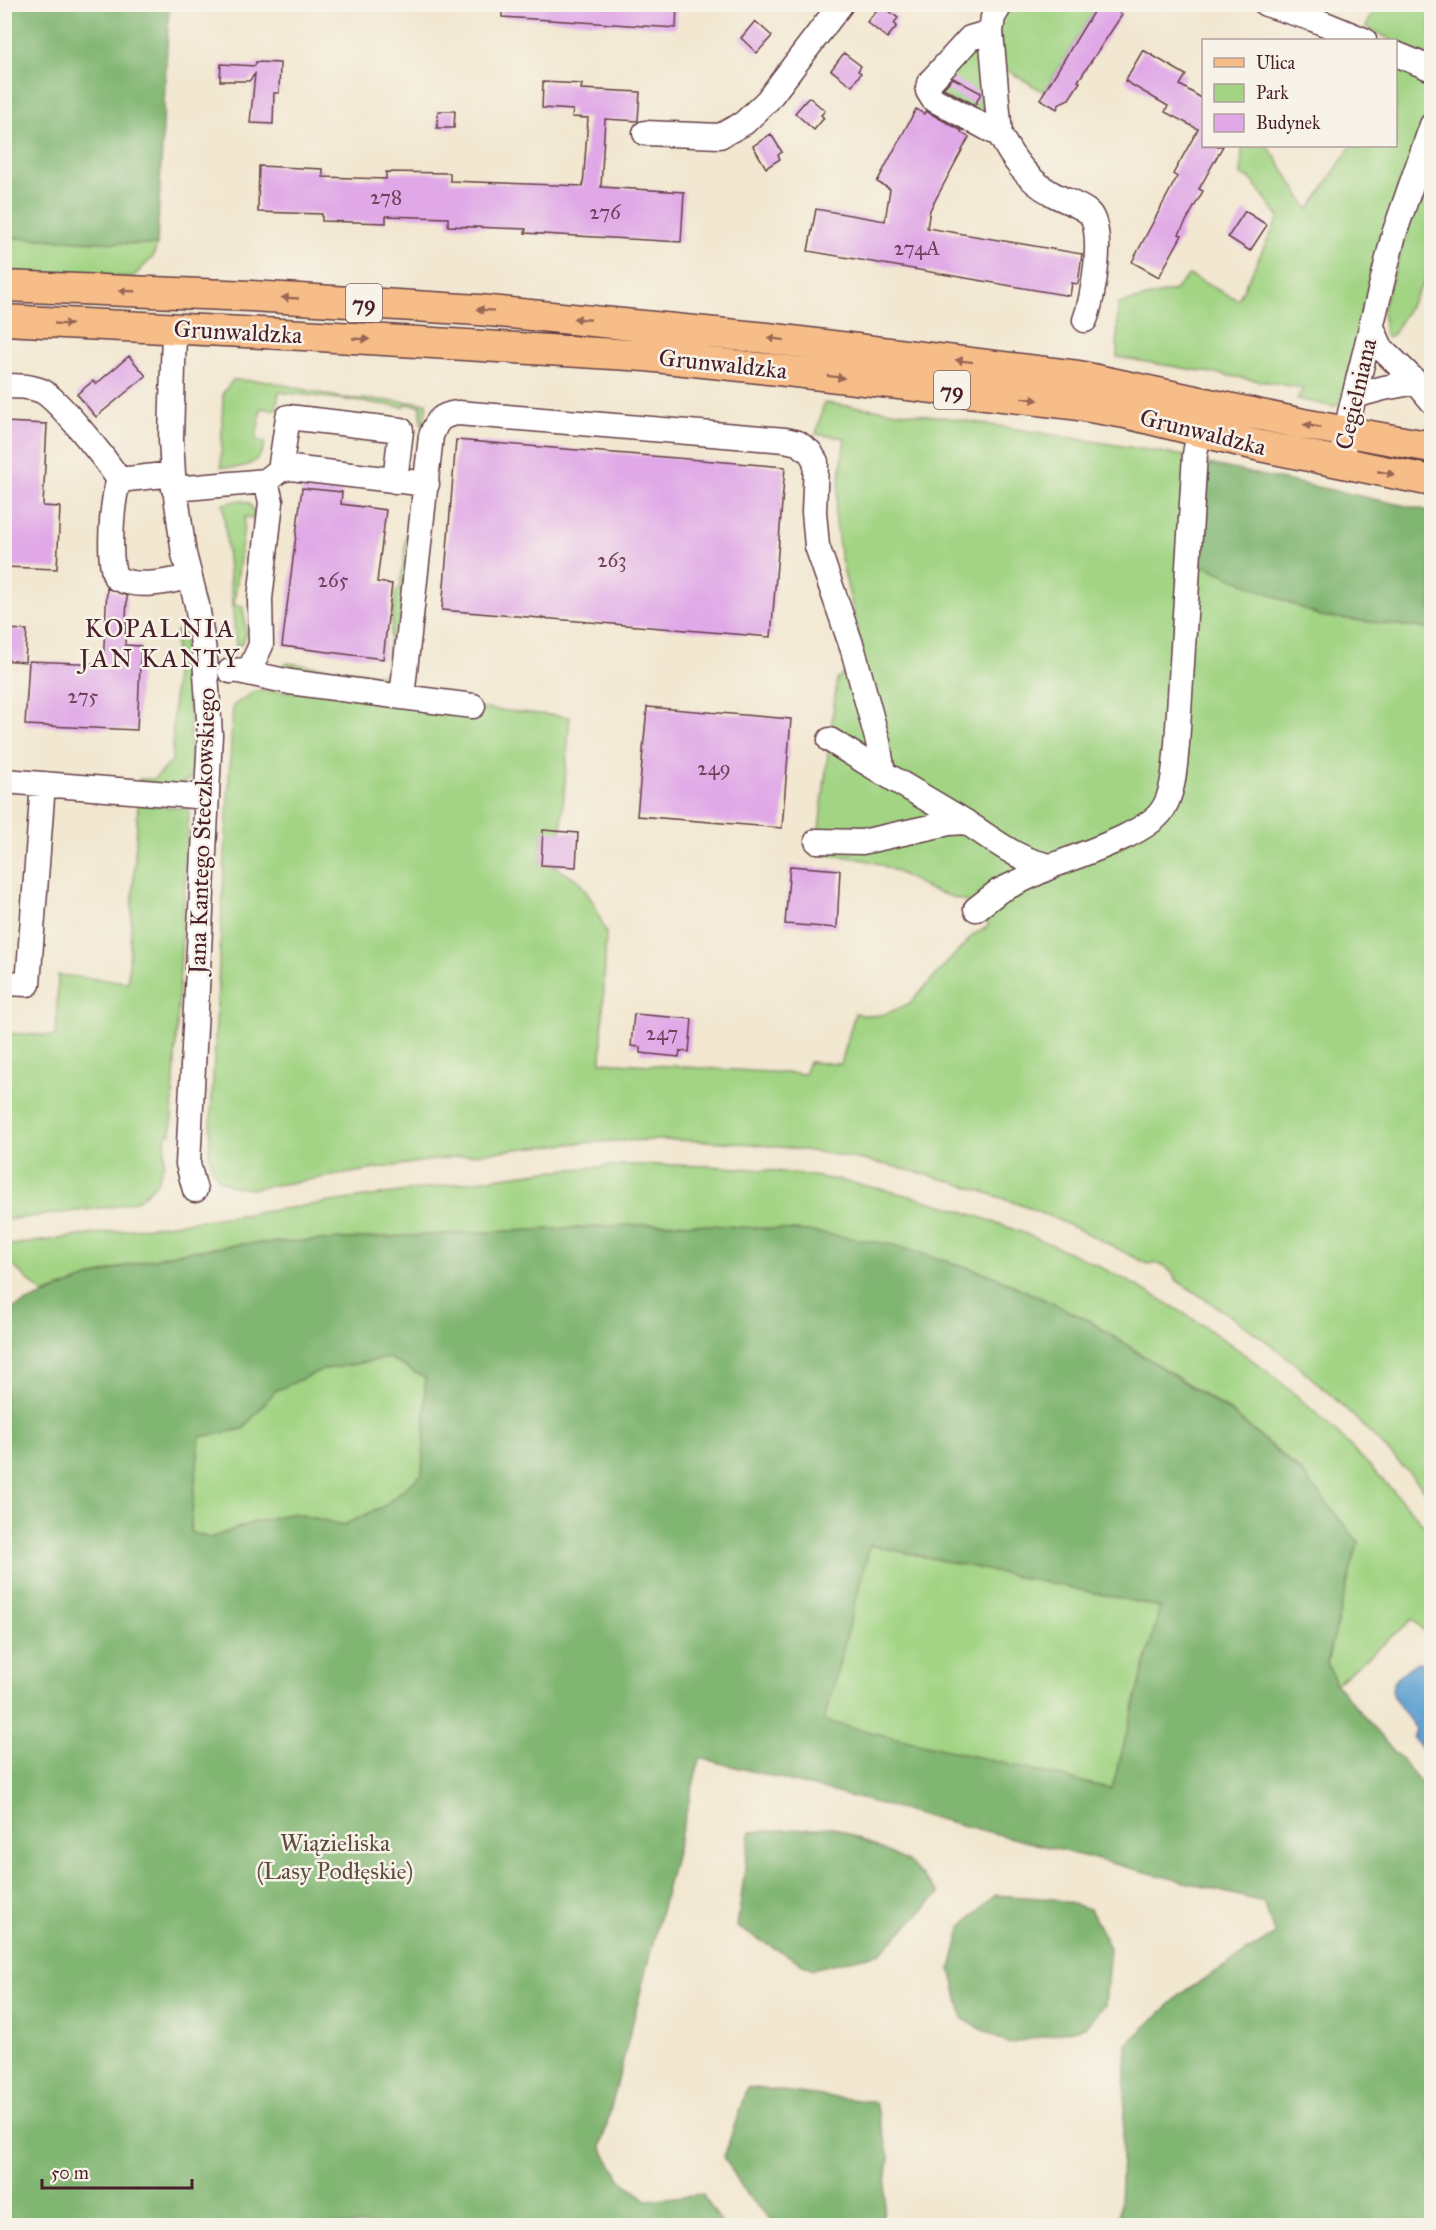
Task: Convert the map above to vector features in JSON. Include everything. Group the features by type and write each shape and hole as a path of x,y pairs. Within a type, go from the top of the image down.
{"main road":[{"name":"Grunwaldzka","path":"4,286 251,296 458,308 748,336 1078,376 1347,433 1431,447"},
{"name":"Grunwaldzka","path":"4,320 314,336 679,359 1072,404 1125,413 1340,464 1431,481"}],"street":[{"path":"645,134 720,136 744,123 767,101 841,4"},
{"path":"1001,4 993,17 991,32 1000,135 1011,154 1030,178 1049,193 1088,212 1094,221 1096,239 1094,277 1091,305 1085,320"},
{"path":"1266,4 1313,19 1362,39"},
{"path":"991,32 970,38 929,83 928,91 933,99 1000,135"},
{"path":"1397,55 1431,69"},
{"name":"Cegielniana","path":"1340,464 1354,396 1394,234 1431,125"},
{"name":"Cegielniana","path":"1371,325 1381,348 1416,382 1431,401"},
{"name":"Jana Kantego Steczkowskiego","path":"174,330 171,440 173,481 189,577 201,628 210,735 188,1164 195,1190"},
{"path":"1354,396 1384,387 1416,382"},
{"path":"4,386 30,387 48,395 105,460 119,480"},
{"path":"402,697 432,434 435,423 447,414 458,413 785,440 798,443 810,452 816,462 814,512 817,546 853,650 878,742 883,774"},
{"path":"239,671 251,667 261,645 260,599 273,476 288,417 432,434"},
{"path":"395,481 401,430"},
{"path":"976,909 999,891 1138,830 1162,811 1173,784 1179,724 1195,454 1199,432"},
{"path":"119,480 173,481 273,476 291,468 426,484"},
{"path":"119,480 115,491 111,563 116,578 123,581 155,583 189,577"},
{"path":"206,671 239,671 290,682 472,706"},
{"path":"830,740 966,822 1019,857 1052,866"},
{"path":"4,781 207,797"},
{"path":"4,983 28,984 43,784"},
{"path":"817,841 862,842 949,823 966,822"}],"green space":[{"path":"4,5 169,5 157,245 5,237"},
{"path":"1012,5 1098,5 1044,92 1000,66 998,20"},
{"path":"1377,5 1431,5 1431,57 1397,43 1397,39 1389,39 1366,27"},
{"path":"983,38 987,101 977,115 933,90"},
{"path":"1401,65 1413,72 1426,84 1431,103 1394,207 1342,400 1334,407 1297,399 1303,388 1117,357 1118,304 1175,290 1189,275 1238,300 1279,217 1251,179 1241,175 1242,147 1269,147 1309,210 1350,147 1397,147 1397,73"},
{"path":"1431,155 1431,270 1393,334 1387,338 1384,330 1383,307"},
{"path":"4,237 157,245 153,257 133,277 5,274"},
{"path":"233,380 267,381 342,398 427,403 424,424 421,424 421,406 406,404 404,407 279,392 276,410 261,408 256,440 265,442 259,456 255,461 243,466 221,467 223,393"},
{"path":"824,403 942,417 1185,456 1198,563 1320,616 1431,629 1431,1497 1365,1427 1312,1378 1221,1309 1176,1280 1172,1272 1165,1267 1148,1264 1024,1206 939,1178 806,1150 672,1140 581,1143 498,1151 251,1189 227,1184 216,1176 209,1153 233,706 255,691 318,692 570,717 561,832 543,831 541,864 553,866 578,880 593,902 606,933 601,1062 804,1074 809,1062 841,1064 855,1013 877,1016 910,1003 973,935 989,926 976,909 963,900 929,889 890,868 859,859 816,854 837,679 864,658 840,554 835,514 845,438 816,434"},
{"path":"1208,464 1431,511 1431,629 1320,616 1198,563 1204,469"},
{"path":"411,495 415,495 392,684 284,670 284,665 287,663 385,675 396,590 400,590"},
{"path":"240,500 249,503 254,511 254,518 245,517 234,605 243,607 246,636 236,647 223,504"},
{"path":"176,631 183,631 189,670 191,778 178,786 139,783 139,779 154,779 172,761"},
{"path":"138,804 189,809 171,1134 166,1135 164,1162 157,1183 138,1200 117,1206 5,1220 5,1033 56,1036 58,975 128,982"},
{"path":"624,1165 707,1166 790,1173 856,1184 921,1199 985,1219 1048,1243 1168,1304 1225,1340 1299,1398 1358,1454 1431,1533 1431,1639 1413,1619 1336,1684 1327,1663 1358,1542 1301,1471 1233,1413 1088,1320 990,1274 893,1245 807,1231 675,1223 243,1244 174,1254 117,1268 43,1294 5,1258 4,1246 248,1214 545,1171"},
{"name":"Wiązieliska (Lasy Podłęskie)","path":"676,1223 807,1231 894,1245 991,1275 1088,1320 1233,1414 1301,1472 1358,1542 1327,1663 1336,1684 1431,1794 1431,2225 1119,2225 1127,2044 1181,1994 1275,1934 1263,1902 700,1758 601,2147 621,2180 647,2200 702,2194 723,2225 5,2225 5,1312 109,1271 175,1254 243,1244","holes":["389,1358 425,1378 422,1474 384,1506 344,1525 292,1513 252,1523 211,1538 190,1532 200,1437 243,1429 275,1391 321,1370","870,1545 1160,1607 1112,1789 824,1721"]},
{"path":"389,1358 425,1378 422,1474 384,1506 344,1525 292,1513 252,1523 210,1538 190,1532 200,1437 243,1429 275,1391 321,1370"},
{"path":"870,1545 1161,1607 1112,1789 824,1721"},
{"path":"834,1827 909,1862 939,1894 880,1953 812,1969 737,1927 750,1832"},
{"path":"995,1895 1054,1899 1090,1909 1110,1948 1105,2005 1085,2027 1008,2044 963,2019 951,1969 961,1928"},
{"path":"747,2087 875,2102 889,2156 882,2225 776,2225 746,2194 724,2157"}],"water":[{"path":"1417,1662 1424,1663 1431,1672 1431,1761 1413,1738 1416,1729 1392,1695 1393,1684 1396,1680"}],"building":[{"path":"502,4 677,4 676,28 502,17"},
{"path":"1098,4 1107,4 1122,15 1078,81 1080,82 1069,99 1060,103 1057,109 1040,99"},
{"path":"881,5 898,18 894,23 897,26 887,38 867,22"},
{"path":"755,21 772,36 757,53 741,38"},
{"path":"1143,50 1186,75 1180,85 1202,98 1202,147 1222,147 1199,189 1203,191 1159,277 1132,262 1177,177 1173,174 1198,129 1165,112 1168,106 1125,81"},
{"path":"844,53 861,66 858,71 861,73 852,86 831,70"},
{"path":"256,62 280,63 279,93 274,93 273,124 250,123 255,74 249,81 220,81 221,64 255,66"},
{"path":"953,78 981,93 975,105 943,88"},
{"path":"543,82 582,84 581,89 640,92 638,121 605,119 601,187 684,192 681,242 525,233 526,229 448,226 448,218 386,216 386,223 322,221 322,214 258,212 259,166 323,169 323,177 386,179 386,172 450,173 450,181 583,186 588,118 572,117 573,110 542,108"},
{"path":"809,97 825,111 821,115 824,118 814,130 795,113"},
{"path":"916,109 924,114 926,111 969,137 930,210 927,228 1082,254 1078,284 1072,283 1070,296 808,251 816,209 885,221 890,189 877,182"},
{"path":"438,111 455,111 454,128 437,128"},
{"path":"771,134 782,152 778,155 780,159 766,168 753,146"},
{"path":"1245,211 1267,225 1250,251 1228,237"},
{"path":"129,356 146,376 96,417 77,394 93,381 96,384"},
{"path":"4,422 47,424 43,506 60,507 57,569 4,567"},
{"path":"456,440 785,467 771,637 442,610"},
{"path":"302,488 342,492 341,504 386,510 377,582 392,584 383,659 282,646"},
{"path":"107,588 127,596 125,645 141,646 137,730 25,725 29,661 103,664"},
{"path":"4,629 27,630 25,662 4,660"},
{"path":"647,707 791,719 782,828 637,816"},
{"path":"543,830 578,833 576,867 541,865"},
{"path":"790,866 840,870 837,928 785,924"},
{"path":"634,1014 692,1019 689,1052 680,1051 679,1057 640,1053 640,1047 631,1046"}],"district":[{"name":"KOPALNIA JAN KANTY","path":"160,643"}]}
